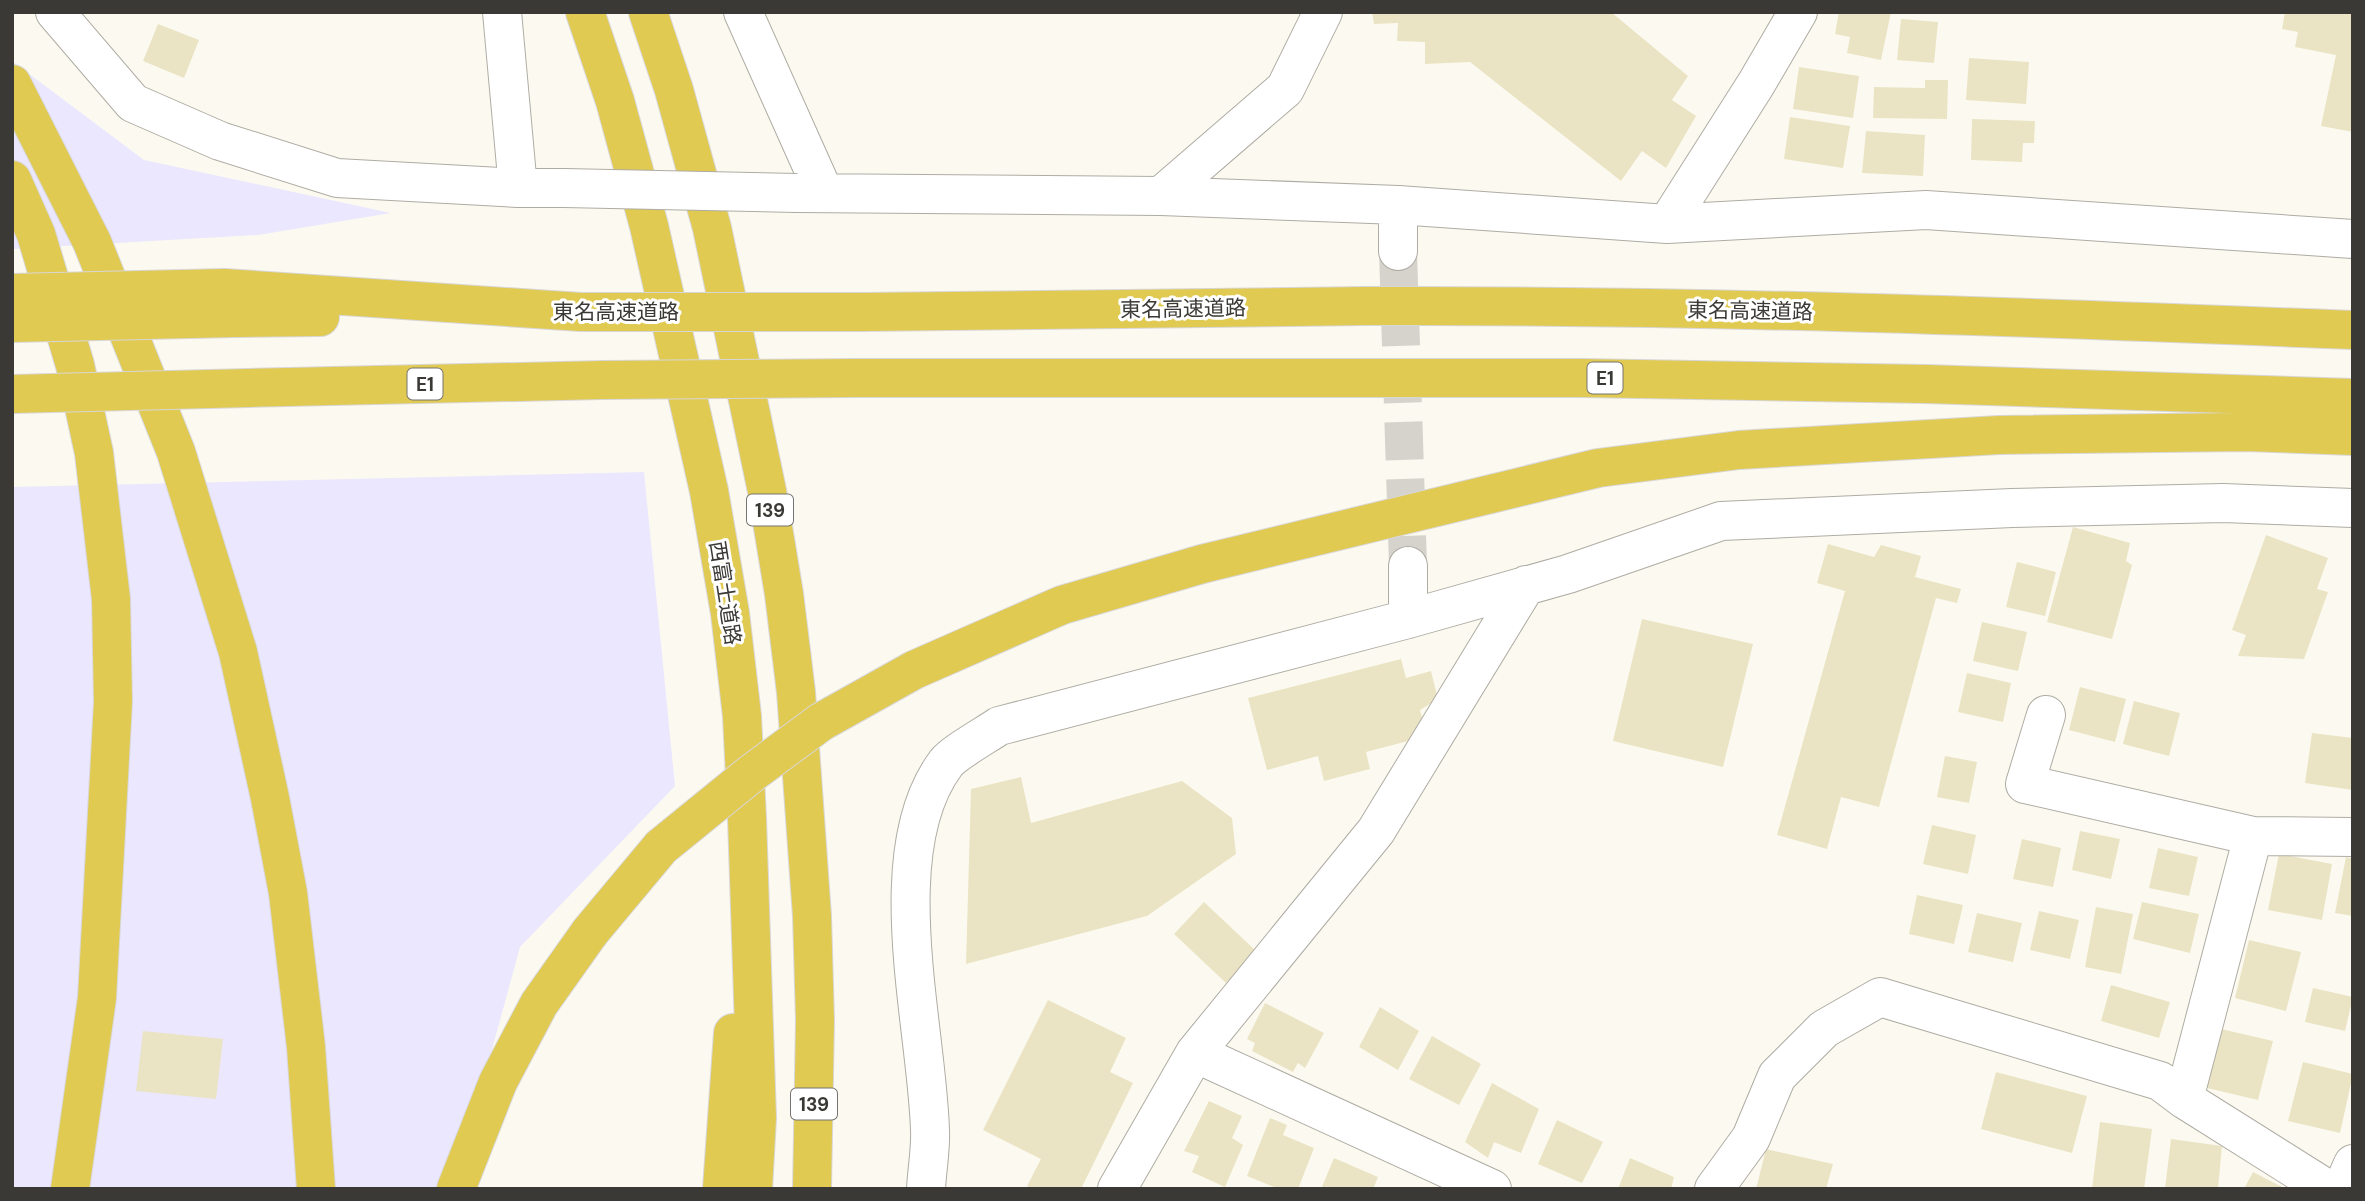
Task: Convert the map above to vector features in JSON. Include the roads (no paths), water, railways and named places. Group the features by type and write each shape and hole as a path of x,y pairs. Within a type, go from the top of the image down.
{"highway":[{"name":"西富士道路","path":"585,12 615,101 649,226 709,491 730,613 741,703 747,818 757,1118 753,1189"},
{"name":"139","path":"648,12 674,90 712,228 782,582 796,692 812,916 815,1020 812,1189"},
{"path":"12,84 92,242 171,439 239,653 288,892 306,1047 316,1189"},
{"path":"12,180 36,234 75,365 94,453 111,599 113,702 97,998 70,1189"},
{"path":"12,293 229,303"},
{"name":"東名高速道路","path":"12,323 229,303 581,312 863,312 1373,306 1945,315 2353,330"},
{"name":"E1","path":"12,394 856,377 1595,378 1926,384 2353,398"},
{"path":"456,1189 498,1082 539,1004 590,932 661,847 752,773 821,723 914,670 1062,605 1202,565 1598,468 1739,450 2000,435 2246,432 2353,436"},
{"path":"722,1189 747,818"},
{"path":"815,1020 826,1189"}],"street":[{"path":"55,12 133,103 220,141 337,178 518,188 1161,196 1398,205 1667,224 1926,210 2353,239"},
{"path":"502,12 518,188"},
{"path":"743,12 810,193"},
{"path":"1161,196 1285,89 1323,12"},
{"path":"1667,224 1756,84 1798,12"},
{"path":"1398,205 1398,251"},
{"path":"926,1189 930,1131 909,916 914,846 926,801 947,761 999,726 1408,619 1568,574 1721,521 2012,508 2223,503 2353,508"},
{"path":"1408,566 1408,619"},
{"path":"1117,1189 1195,1053 1376,831 1526,585"},
{"path":"2046,715 2025,784 2253,836 2353,837"},
{"path":"2184,1099 2253,836"},
{"path":"1714,1189 1751,1138 1777,1076 1824,1029 1880,997 2160,1081 2327,1189"},
{"path":"1195,1053 1492,1189"},
{"path":"2342,1189 2353,1164"}],"tunnel":[{"path":"1398,251 1408,566"}]}
